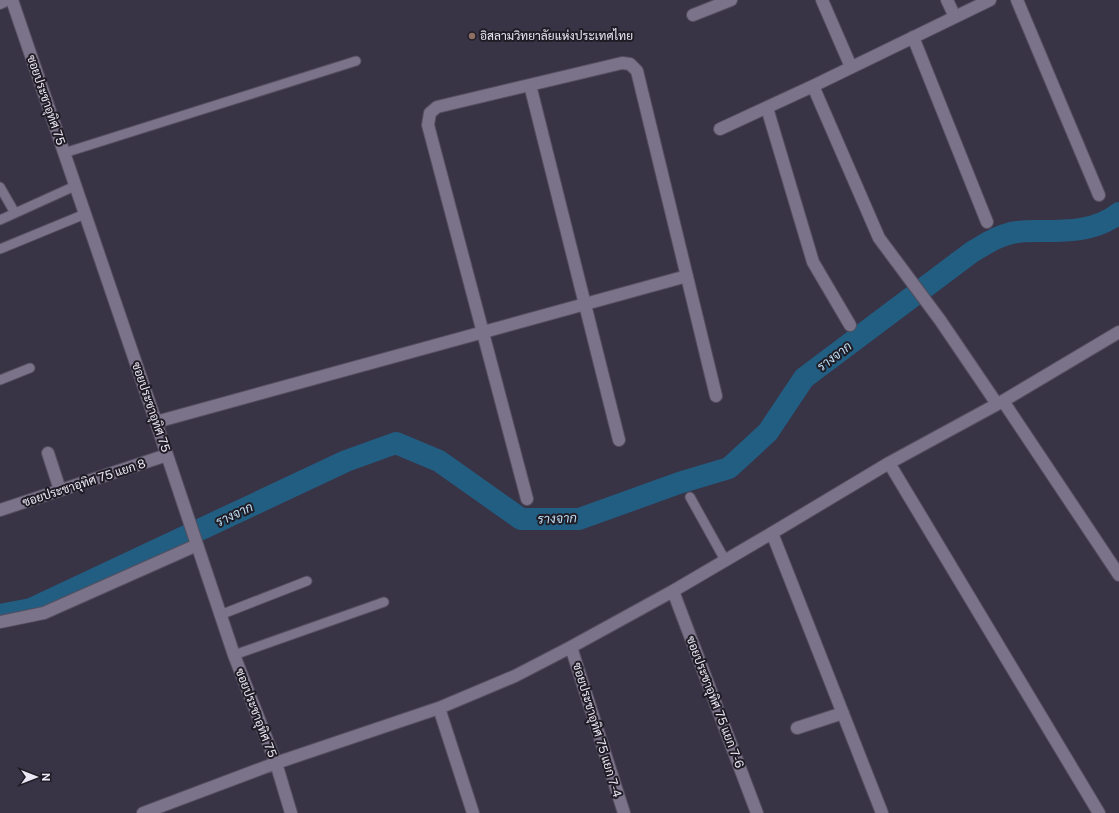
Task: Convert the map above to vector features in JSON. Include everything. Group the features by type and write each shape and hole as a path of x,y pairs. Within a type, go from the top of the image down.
{"street":[{"path":"0,2 6,0"},
{"name":"ซอยประชาอุทิศ 75","path":"12,0 156,422 220,615 276,763 291,813"},
{"path":"693,15 732,0"},
{"path":"822,0 851,67"},
{"path":"947,0 955,17"},
{"path":"720,129 767,108 990,0"},
{"path":"1017,0 1099,195"},
{"path":"913,37 987,222"},
{"path":"527,499 428,125 430,113 437,107 622,63 630,64 637,71 716,396"},
{"path":"530,85 619,440"},
{"path":"813,86 879,238 1000,402 1119,575"},
{"path":"767,108 814,262 850,325"},
{"path":"156,422 687,276"},
{"path":"143,813 276,763 439,708 515,676 673,591 889,463 1000,402 1119,332"},
{"path":"48,453 60,490"},
{"name":"ซอยประชาอุทิศ 75 แยก 8","path":"0,510 167,455"},
{"path":"889,463 1099,813"},
{"path":"772,533 882,813"},
{"path":"0,622 44,613 196,543"},
{"name":"ซอยประชาอุทิศ 75 แยก 7-6","path":"673,591 757,813"},
{"name":"ซอยประชาอุทิศ 75 แยก 7-4","path":"571,647 624,813"},
{"path":"439,708 473,813"},
{"path":"797,728 843,713"}],"lane":[{"path":"64,153 356,60"},
{"path":"0,220 75,186"},
{"path":"0,187 15,213"},
{"path":"0,249 85,214"},
{"path":"0,380 30,368"},
{"path":"690,497 724,560"},
{"path":"220,615 307,582"},
{"path":"234,655 384,602"}],"waterway":[{"name":"รางจาก","path":"0,615 31,609 346,461 396,443 439,461 521,519 579,519 679,483 729,468 768,432 804,378 972,252 1003,235 1026,231 1058,231 1090,227 1100,224 1119,213"}],"place":[{"name":"อิสลามวิทยาลัยแห่งประเทศไทย","path":"472,36"}]}
